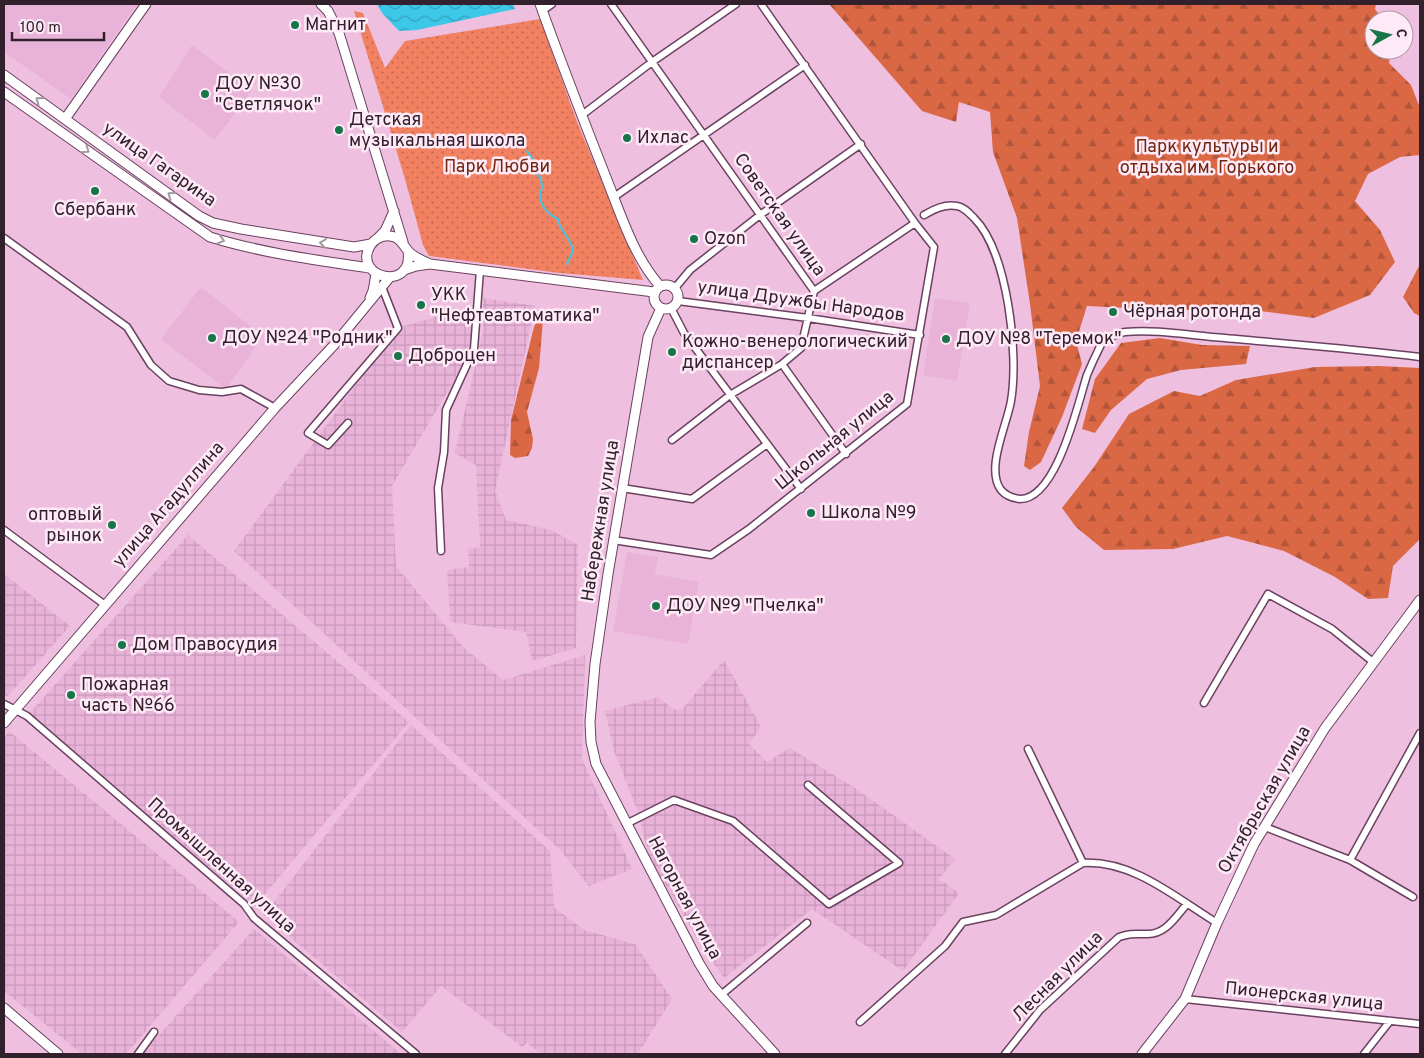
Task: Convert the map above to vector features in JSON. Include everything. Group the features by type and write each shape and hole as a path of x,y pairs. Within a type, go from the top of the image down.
{"main road":[{"path":"65,119 146,4"},
{"path":"321,4 328,11 339,33 403,242 408,251 419,260 430,264 657,289 668,284 675,288 678,296 678,301 671,308 661,308 656,305 654,299 657,289 652,276 633,242 614,197 541,7"},
{"name":"улица Гагарина","path":"4,75 199,216 213,223 240,230 354,247 374,242"},
{"name":"улица Гагарина","path":"4,92 210,237 235,245 373,271"},
{"path":"363,312 373,291 373,271 367,260 368,251 385,231 394,211"},
{"path":"374,242 389,236 403,242"},
{"path":"404,270 408,264 408,251"},
{"path":"363,312 390,278 404,270 430,264"},
{"path":"373,271 390,278"},
{"name":"Набережная улица","path":"591,742 590,722 595,664 613,540 648,337 661,308"},
{"name":"улица Агадуллина","path":"4,723 275,408 363,312"},
{"name":"Октябрьская улица","path":"1142,1054 1184,999 1254,844 1324,728 1420,600"},
{"name":"Нагорная улица","path":"591,742 596,764 699,963 720,995 775,1054"},
{"path":"4,1008 52,1052"}],"street":[{"path":"541,7 552,4"},
{"name":"Советская улица","path":"611,4 814,291 801,348 782,364 730,396 672,440"},
{"path":"582,115 652,62 736,4"},
{"name":"Школьная улица","path":"613,540 711,555 750,529 907,404 934,247 915,223 761,4"},
{"path":"614,197 805,65"},
{"path":"675,288 690,270 760,215 861,144"},
{"path":"924,215 942,206 958,206 965,209 982,225 993,248 1003,278 1008,304 1014,376 1011,401 997,454 995,476 1001,490 1011,498 1026,499 1041,487 1055,466 1071,431 1088,373 1102,342 1123,332 1154,332 1330,347 1420,357"},
{"path":"814,291 915,223"},
{"path":"4,238 127,327 151,365 169,382 199,390 222,392 241,389 275,408"},
{"path":"441,551 438,488 444,452 446,410 474,349 480,270"},
{"path":"348,423 328,446 308,433 398,328 382,287"},
{"name":"улица Дружбы Народов","path":"678,301 920,335"},
{"path":"671,308 684,333 801,489"},
{"path":"782,364 846,454"},
{"path":"622,488 692,499 767,444"},
{"path":"4,530 104,605"},
{"path":"1204,703 1268,594 1332,630 1373,662"},
{"name":"Промышленная улица","path":"4,704 14,711 27,716 244,904 254,918 416,1054"},
{"path":"1350,860 1420,732"},
{"path":"1028,750 1083,863"},
{"path":"626,824 674,800 733,821 829,904 899,863 808,785"},
{"path":"1265,827 1350,860 1414,897"},
{"path":"860,1022 945,946 963,922 996,915 1083,863 1098,862 1118,866 1158,885 1217,923"},
{"name":"Лесная улица","path":"1005,1054 1040,1010 1119,937 1131,933 1148,934 1159,932 1166,928 1186,904"},
{"path":"720,995 807,923"},
{"name":"Пионерская улица","path":"1184,999 1420,1024"},
{"path":"1364,1054 1390,1021"},
{"path":"138,1054 154,1032"}],"shaded area":[{"path":"4,4 137,4 71,99 4,52"},
{"name":"ДОУ №30 \"Светлячок\"","path":"192,45 252,90 215,140 159,97"},
{"name":"ДОУ №24 \"Родник\"","path":"201,287 263,336 226,389 161,339"},
{"path":"483,298 535,306 495,491 506,520 551,530 578,545 576,648 532,661 526,632 450,622 447,570 469,567 468,549 480,547 476,465 455,453 483,332"},
{"name":"ДОУ №8 \"Теремок\"","path":"935,298 970,303 957,381 923,375"},
{"path":"471,306 472,344 453,382 392,486 396,566 463,647 503,680 585,655 582,759 632,869 589,886 560,850 234,551 398,328"},
{"path":"188,535 409,722 255,906 28,715"},
{"name":"ДОУ №9 \"Пчелка\"","path":"627,552 658,557 655,574 699,582 688,644 613,631"},
{"path":"4,574 70,626 7,697 4,694"},
{"path":"724,660 761,727 749,744 767,762 790,748 855,788 955,859 939,879 959,893 903,971 812,909 724,978 701,945 649,857 638,812 614,751 605,711 658,697 674,710 682,709"},
{"path":"411,725 550,851 554,907 584,930 635,944 672,999 638,1054 541,1054 527,1043 522,1047 441,986 402,1032 264,915"},
{"path":"9,731 239,922 126,1054 82,1054 4,991 4,738"},
{"path":"254,929 401,1054 142,1054"}],"green space":[{"name":"Парк культуры и отдыха им. Горького","path":"829,4 1376,4 1376,10 1364,10 1364,60 1389,60 1389,63 1411,85 1420,108 1420,155 1400,157 1368,174 1355,201 1380,230 1395,262 1370,295 1314,318 1252,310 1167,310 1087,306 1076,341 1082,364 1062,417 1041,462 1030,470 1024,466 1029,432 1040,386 1017,218 993,152 990,112 959,102 956,122 922,111"},
{"name":"Парк Любви","path":"354,11 363,13 385,68 405,41 540,19 577,122 643,280 559,273 429,256 423,245"},
{"path":"1420,264 1420,316 1414,313 1403,297"},
{"path":"538,319 543,320 539,368 527,412 533,439 532,448 528,456 515,458 510,455 511,420 534,327"},
{"path":"1160,338 1202,345 1250,346 1246,364 1181,370 1147,379 1111,410 1095,433 1082,429 1095,379 1121,343"},
{"path":"1379,366 1420,368 1420,539 1393,566 1388,598 1368,599 1335,577 1284,551 1227,536 1173,549 1104,550 1076,527 1062,508 1094,467 1129,414 1174,391 1200,396 1236,380 1315,367"}],"water":[{"path":"377,4 513,4 515,9 417,30 399,31 382,13"}],"waterway":[{"path":"527,151 532,158 535,171 541,178 540,198 543,207 558,219 571,244 572,253 567,264"}],"place":[{"name":"Магнит","path":"295,25"},
{"name":"ДОУ №30 \"Светлячок\"","path":"205,94"},
{"name":"Детская музыкальная школа","path":"339,130"},
{"name":"Ихлас","path":"627,138"},
{"name":"Сбербанк","path":"95,191"},
{"name":"Ozon","path":"694,239"},
{"name":"УКК \"Нефтеавтоматика\"","path":"421,305"},
{"name":"Чёрная ротонда","path":"1113,312"},
{"name":"ДОУ №24 \"Родник\"","path":"212,338"},
{"name":"ДОУ №8 \"Теремок\"","path":"946,339"},
{"name":"Кожно-венерологический диспансер","path":"672,352"},
{"name":"Доброцен","path":"398,356"},
{"name":"Школа №9","path":"811,513"},
{"name":"оптовый рынок","path":"112,525"},
{"name":"ДОУ №9 \"Пчелка\"","path":"656,606"},
{"name":"Дом Правосудия","path":"122,645"},
{"name":"Пожарная часть №66","path":"71,695"}]}
